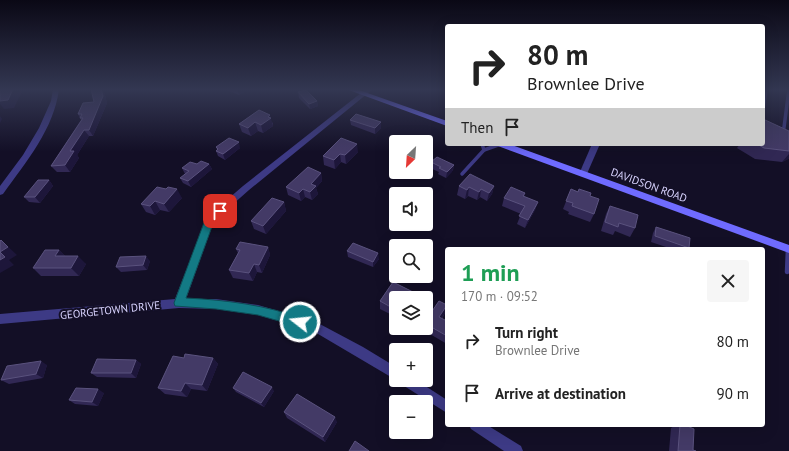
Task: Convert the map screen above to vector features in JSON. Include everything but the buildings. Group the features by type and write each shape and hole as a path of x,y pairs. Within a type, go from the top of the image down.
{"street":[{"path":"0,192 44,127 51,110"},
{"path":"179,303 210,220 246,188 343,110"},
{"path":"413,110 445,123"},
{"name":"DAVIDSON ROAD","path":"506,146 788,249"},
{"path":"583,174 595,146"},
{"name":"GEORGETOWN DRIVE","path":"0,319 179,303 216,304 258,310 316,327 360,351 389,370"},
{"path":"416,387 445,406"},
{"path":"478,427 516,451"}],"lane":[{"path":"783,136 786,110"},
{"path":"776,132 789,140"},
{"path":"483,146 484,150"},
{"path":"462,174 484,150 495,146"},
{"path":"787,272 788,249"}],"route":[{"path":"220,211 210,220 179,303 216,304 258,310 300,322"}]}
